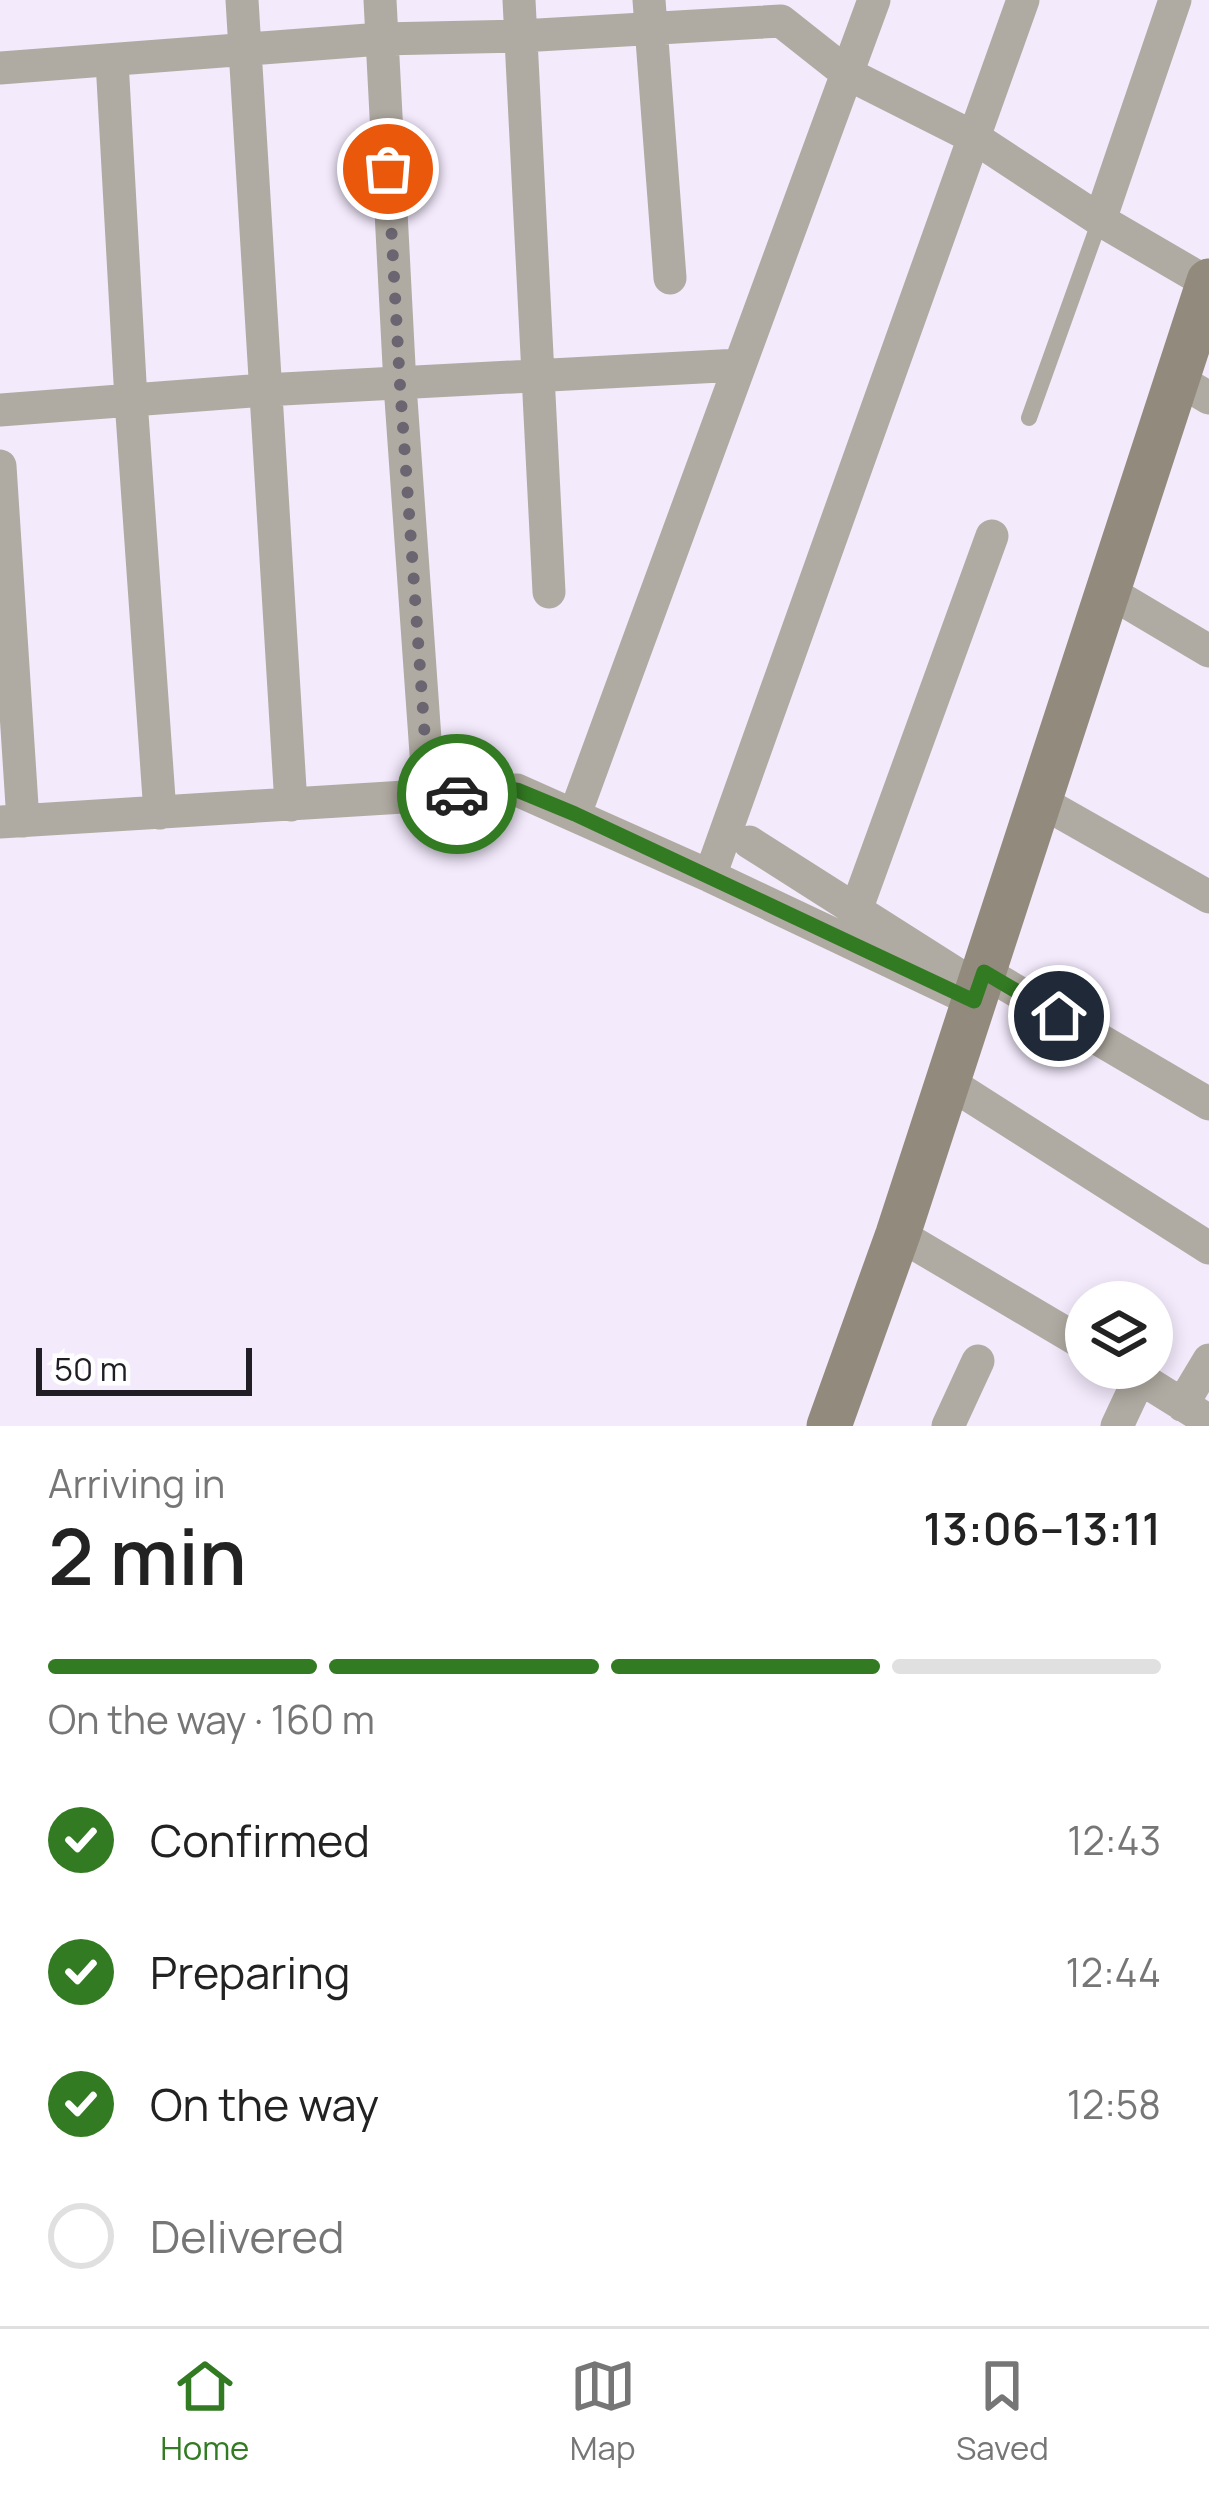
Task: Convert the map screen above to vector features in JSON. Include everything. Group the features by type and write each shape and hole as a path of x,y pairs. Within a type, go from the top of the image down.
{"street":[{"path":"242,0 291,805"},
{"path":"380,0 400,385 429,796"},
{"path":"519,0 549,592"},
{"path":"575,814 874,0"},
{"path":"710,876 1023,0"},
{"path":"1100,220 1175,0"},
{"path":"650,14 670,278"},
{"path":"0,68 381,39 521,36 650,14 781,21 848,74 975,138 1100,220 1209,282 1193,388 1108,591 898,1234 830,1426"},
{"path":"112,61 130,400 160,813"},
{"path":"0,410 264,390 739,365"},
{"path":"0,466 12,822 517,790 979,987 1209,1104"},
{"path":"856,910 992,536"},
{"path":"1108,591 1209,651"},
{"path":"1040,801 1209,897"},
{"path":"749,842 979,987"},
{"path":"948,1082 1209,1248"},
{"path":"898,1234 1065,1333"},
{"path":"1158,1389 1196,1413 1209,1360"},
{"path":"948,1426 978,1361"},
{"path":"1117,1426 1127,1389"}],"lane":[{"path":"1029,418 1100,220"}],"way so far":[{"path":"388,169 429,796 457,794"}],"route":[{"path":"457,794 517,790 974,1001 984,972 1059,1016"}]}
